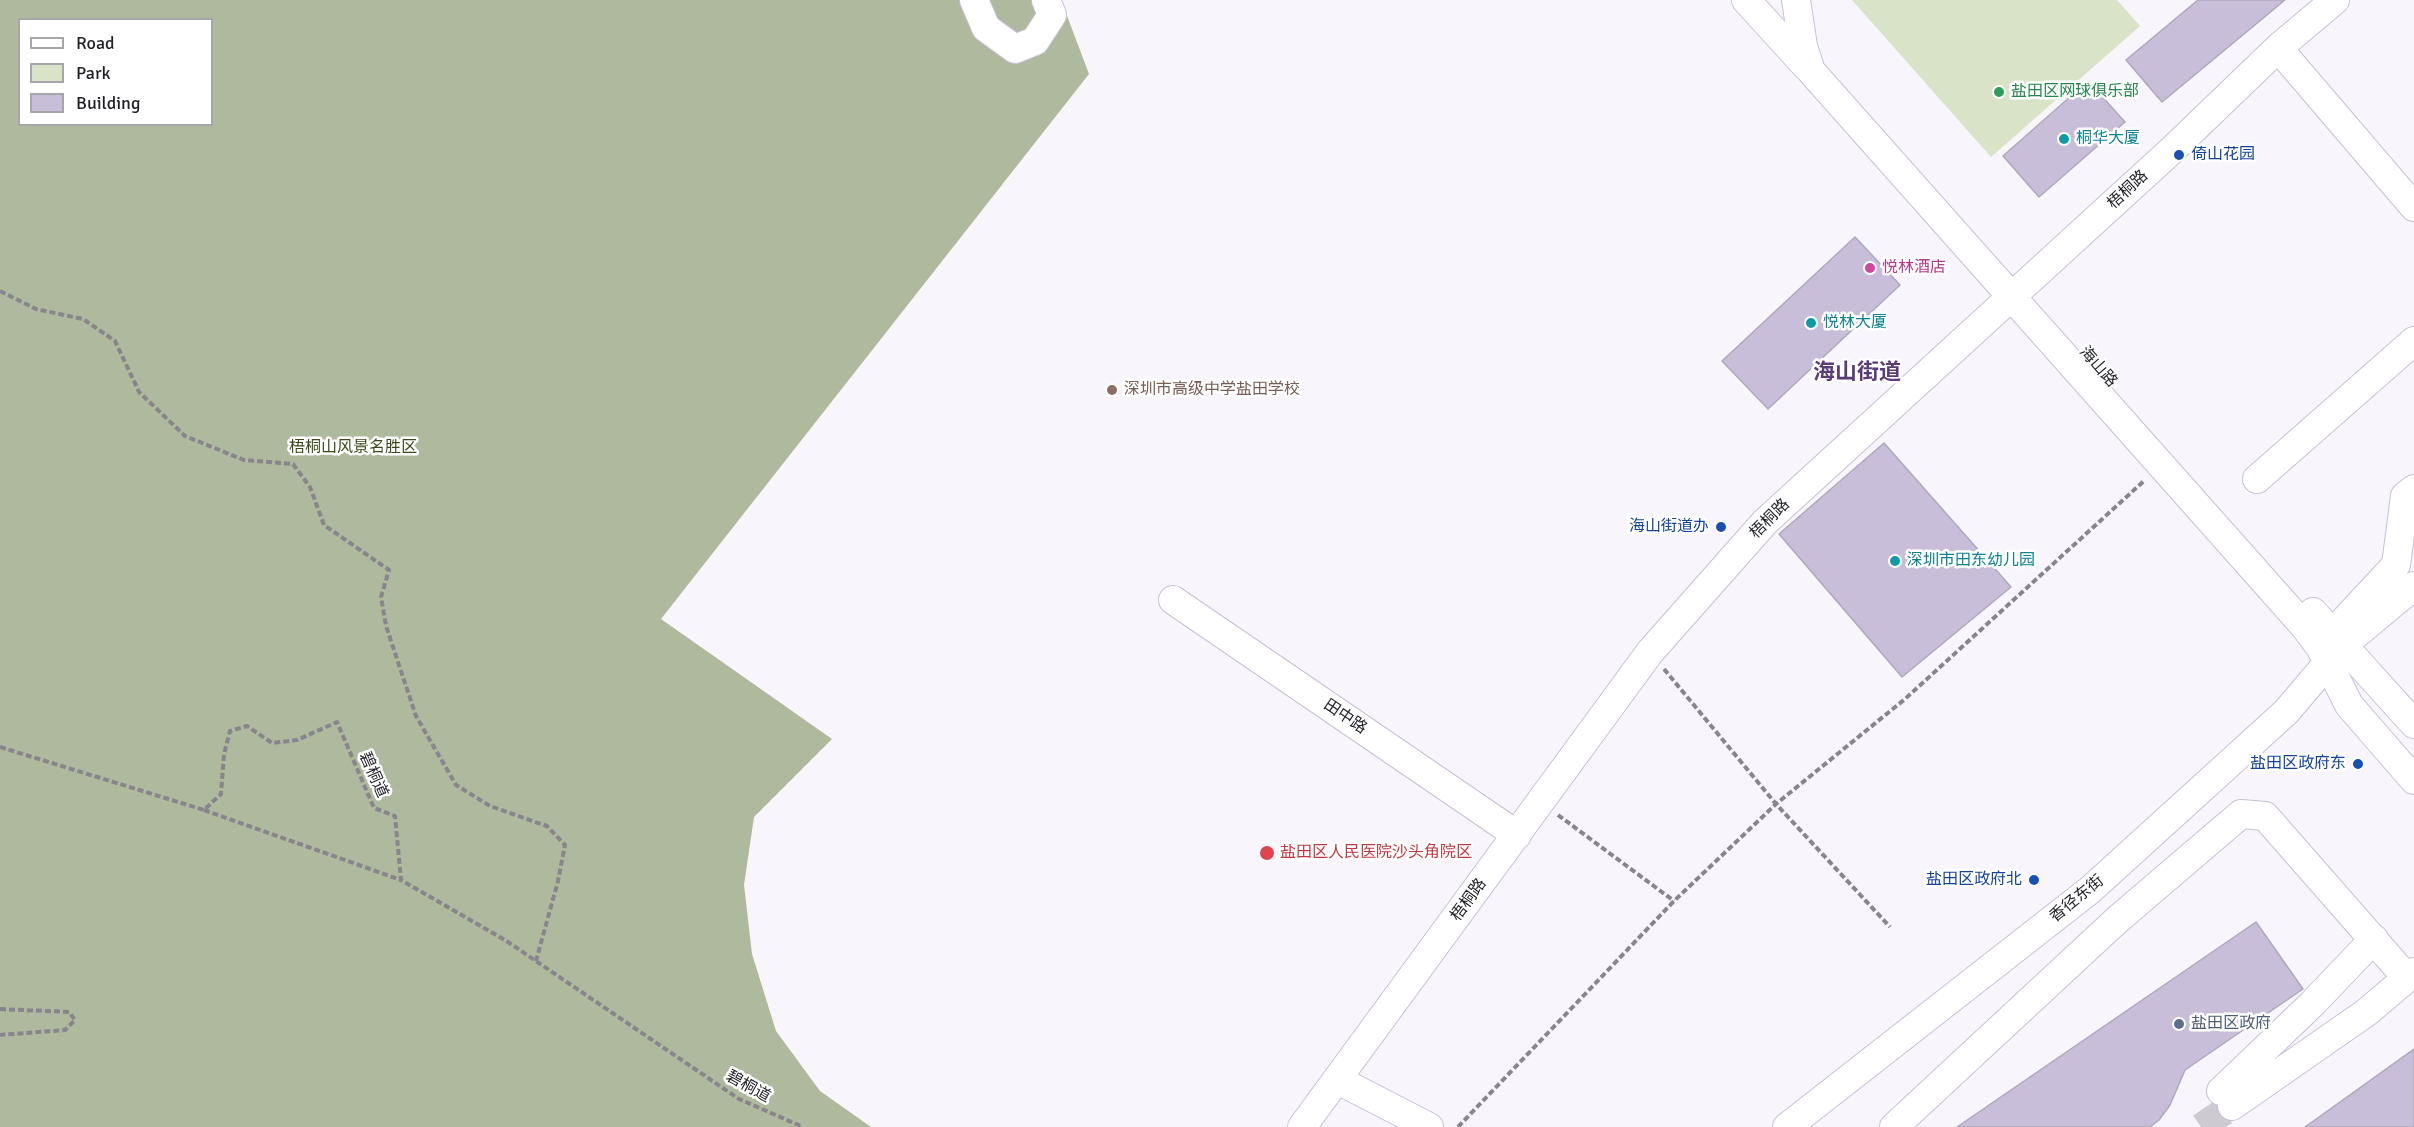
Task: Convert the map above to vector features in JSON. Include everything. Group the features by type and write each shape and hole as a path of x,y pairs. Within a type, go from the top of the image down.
{"street":[{"path":"974,0 986,28 1015,49 1035,41 1047,24 1052,15 1046,0"},
{"name":"海山路","path":"1746,0 2018,291 2331,647 2349,705 2414,780"},
{"name":"海山路","path":"1797,0 1803,46 1811,71"},
{"name":"海山路","path":"1797,0 1810,36 1825,59 2161,465 2305,627 2331,647 2414,724"},
{"name":"梧桐路","path":"1302,1127 1650,652 1765,522 2173,148 2278,48 2335,0"},
{"path":"2278,48 2414,207"},
{"path":"2257,479 2414,341"},
{"path":"2331,647 2396,565 2405,496 2414,489"},
{"path":"2331,647 2414,586"},
{"name":"田中路","path":"1173,600 1517,835"},
{"name":"香径东街","path":"1787,1127 2090,890 2286,712 2331,647"},
{"path":"1894,1127 2117,920 2241,814 2265,816 2374,939 2410,975 2367,1012 2226,1098 2268,1047 2374,939"},
{"path":"2090,890 2117,920"},
{"path":"1338,1080 1429,1127"}],"path":[{"path":"0,291 36,309 83,319 115,341 139,392 185,436 244,460 293,464 310,487 324,525 388,570 381,597 386,626 416,716 456,785 490,806 547,826 565,845 558,881 536,961"},
{"path":"1458,1127 1674,901 1776,804 1905,699 2161,465"},
{"path":"1650,652 1776,804 1890,927"},
{"name":"碧桐道","path":"204,810 221,794 224,754 230,731 247,726 272,743 297,740 337,722 374,808 395,816 401,880 506,940 739,1099 803,1127"},
{"path":"0,747 204,810 401,880"},
{"path":"1541,802 1674,901"},
{"path":"0,1009 69,1012 75,1020 65,1030 0,1035"}],"green space":[{"name":"梧桐山风景名胜区","path":"0,0 1061,0 1089,74 661,619 832,739 754,817 744,885 752,954 776,1031 820,1091 871,1127 0,1127"},
{"name":"盐田区网球俱乐部","path":"1852,0 2117,0 2140,26 1991,157"}],"building":[{"path":"2198,0 2285,0 2162,102 2126,60"},
{"name":"桐华大厦","path":"2088,81 2125,122 2039,197 2003,156"},
{"name":"悦林大厦","path":"1855,237 1900,285 1768,409 1722,361"},
{"name":"深圳市田东幼儿园","path":"1884,443 2011,587 1902,677 1779,534"},
{"name":"盐田区政府","path":"2256,922 2303,989 2185,1070 2170,1105 2159,1120 2150,1127 1957,1127"},
{"path":"2414,1049 2414,1127 2305,1127"}],"tunnel":[{"path":"2201,1127 2232,1106"}],"place":[{"name":"盐田区网球俱乐部","path":"1999,92"},
{"name":"桐华大厦","path":"2064,139"},
{"name":"倚山花园","path":"2179,155"},
{"name":"悦林酒店","path":"1870,268"},
{"name":"悦林大厦","path":"1811,323"},
{"name":"深圳市高级中学盐田学校","path":"1112,390"},
{"name":"海山街道办","path":"1721,527"},
{"name":"深圳市田东幼儿园","path":"1895,561"},
{"name":"盐田区政府东","path":"2358,764"},
{"name":"盐田区人民医院沙头角院区","path":"1267,853"},
{"name":"盐田区政府北","path":"2034,880"},
{"name":"盐田区政府","path":"2179,1024"}],"district":[{"name":"海山街道","path":"1857,373"}]}
